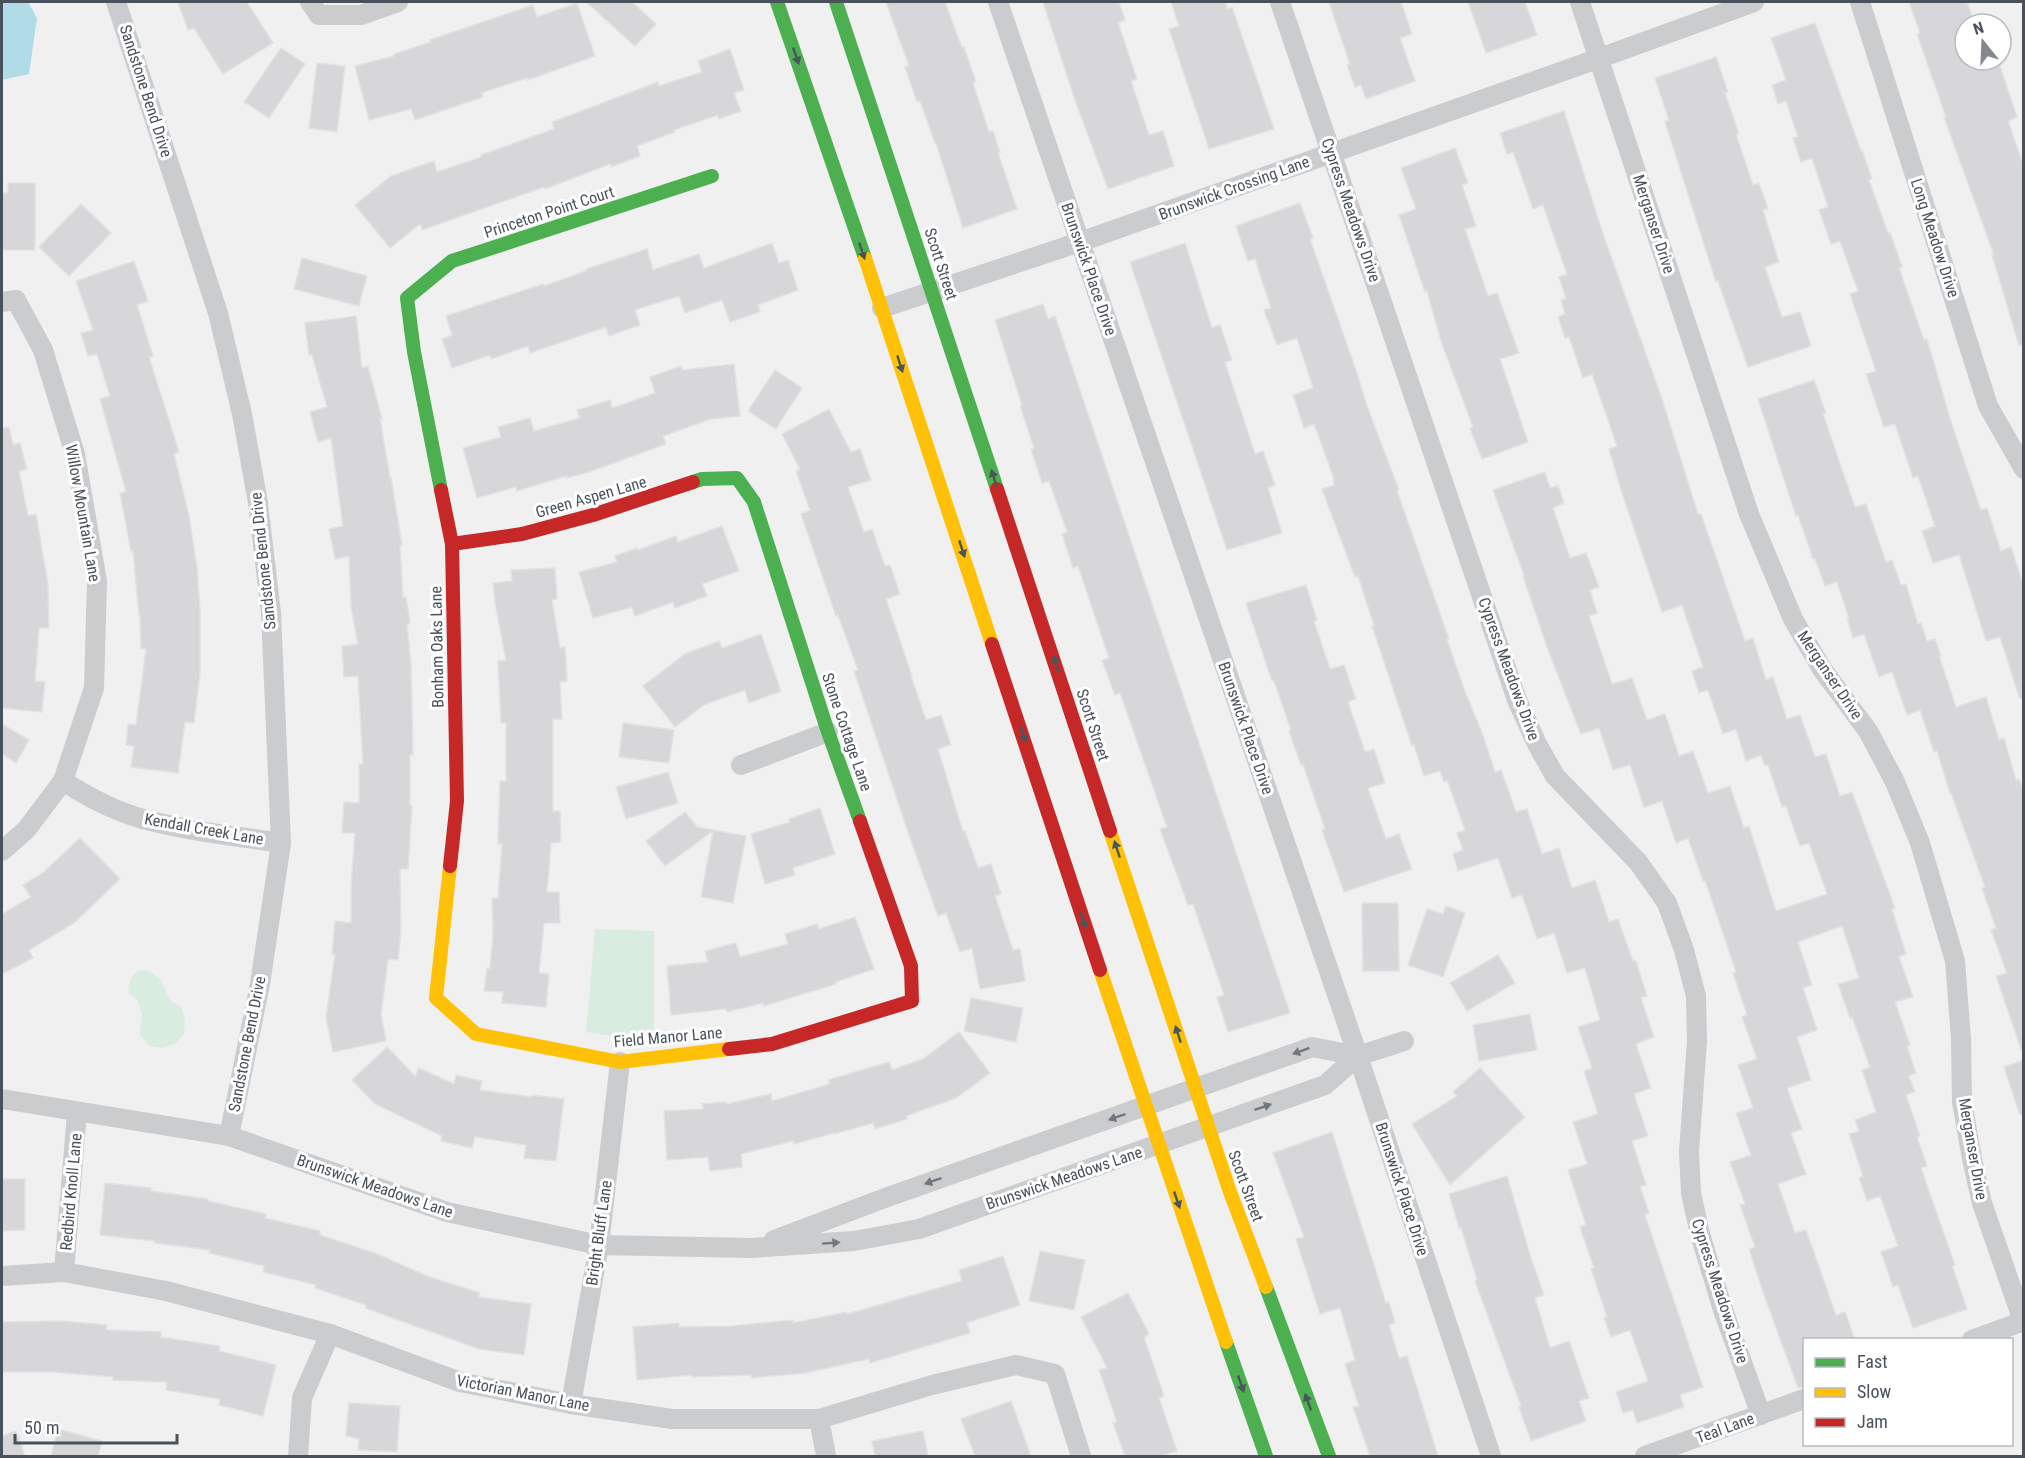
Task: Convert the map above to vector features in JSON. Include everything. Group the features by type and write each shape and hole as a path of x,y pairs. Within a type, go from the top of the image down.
{"main road":[{"path":"777,2 882,309 1145,1107 1266,1456"},
{"name":"Scott Street","path":"836,2 1230,1192 1329,1456"},
{"name":"Princeton Point Court","path":"407,298 452,261 712,176"},
{"name":"Bonham Oaks Lane","path":"407,298 414,352 452,544 457,801 436,998"},
{"name":"Green Aspen Lane","path":"452,544 522,534 583,518 702,479 737,478"},
{"name":"Stone Cottage Lane","path":"737,478 754,502 828,732 911,966 912,1000"},
{"name":"Field Manor Lane","path":"436,998 476,1034 620,1062 772,1044 912,1000"}],"street":[{"name":"Sandstone Bend Drive","path":"116,2 218,313 242,414 258,503 270,613 281,843 260,984 229,1136"},
{"path":"314,8 361,15 398,2"},
{"name":"Brunswick Place Drive","path":"998,2 1358,1056 1491,1456"},
{"name":"Cypress Meadows Drive","path":"1280,2 1517,700 1555,776 1638,862 1667,903 1684,950 1696,996 1697,1041 1689,1152 1691,1193 1700,1234 1723,1310 1761,1415"},
{"name":"Merganser Drive","path":"1580,2 1749,514 1767,560 1793,619 1822,669 1868,731 1895,782 1920,843 1955,961 1961,1039 1962,1102 1972,1159 1982,1203 2023,1321"},
{"name":"Brunswick Crossing Lane","path":"882,309 1080,242 1754,2"},
{"name":"Long Meadow Drive","path":"1860,2 1988,405 2024,469"},
{"name":"Willow Mountain Lane","path":"2,850 26,830 63,781 94,688 97,581 75,454 43,350 9,301"},
{"path":"741,765 828,732"},
{"name":"Kendall Creek Lane","path":"63,781 97,801 142,819 281,843"},
{"name":"Brunswick Meadows Lane","path":"2,1099 229,1136 447,1212 599,1245 752,1248 854,1241 919,1229 1325,1085 1358,1056 1404,1041"},
{"name":"Brunswick Meadows Lane","path":"752,1248 896,1194 1312,1047 1358,1056"},
{"name":"Bright Bluff Lane","path":"571,1404 599,1245 620,1062"},
{"name":"Redbird Knoll Lane","path":"64,1272 77,1112"},
{"name":"Victorian Manor Lane","path":"2,1276 64,1272 166,1291 330,1334 460,1382 571,1404 672,1419 819,1419 932,1385 1016,1365 1055,1374 1081,1456"},
{"path":"1977,1338 2023,1321"},
{"path":"298,1456 302,1398 330,1334"},
{"name":"Teal Lane","path":"1645,1456 1803,1399"},
{"path":"819,1419 826,1456"}],"green space":[{"path":"595,929 654,931 654,1042 586,1032"},
{"path":"139,970 149,971 161,980 170,1000 182,1008 185,1019 184,1034 176,1043 163,1048 149,1046 140,1034 142,1015 138,1000 129,994 128,987"}],"water":[{"path":"2,2 28,2 37,18 29,74 2,80"}],"building":[{"path":"178,2 247,2 273,43 223,74 194,28 188,30"},
{"path":"586,2 632,2 656,24 635,46"},
{"path":"886,2 945,2 962,48 964,47 989,132 993,131 1017,209 963,228 936,143 920,101 917,102 905,67 909,66"},
{"path":"1043,2 1119,2 1125,20 1118,23 1137,79 1131,81 1149,135 1163,131 1174,166 1108,189 1075,100"},
{"path":"1171,2 1225,2 1228,9 1232,7 1274,129 1209,149 1169,29 1179,26"},
{"path":"1329,2 1401,2 1412,34 1400,38 1415,81 1366,99 1361,85 1355,87 1347,65 1350,64"},
{"path":"1468,2 1525,2 1537,35 1486,53"},
{"path":"1909,2 1967,2 1971,12 1953,12 1953,72 2002,72 2017,117 2008,121 2024,167 2024,345 2019,345 1992,255 1994,255 1944,117 1946,117 1917,34 1920,33"},
{"path":"577,3 595,56 528,80 527,78 481,93 483,97 415,120 411,109 369,120 355,66 394,56 394,54 431,42 430,40 533,5 537,17"},
{"path":"1815,23 1872,179 1869,180 1888,233 1890,232 1902,267 1899,268 1924,340 1927,339 1952,425 1981,510 1987,508 2001,551 2011,547 2024,586 2024,698 2020,699 2000,637 1986,641 1959,555 1933,563 1922,531 1935,526 1918,476 1913,478 1895,424 1884,427 1866,374 1876,371 1850,294 1858,291 1840,241 1831,244 1819,210 1828,207 1812,158 1801,162 1793,138 1798,137 1786,101 1778,104 1772,85 1786,80 1771,38"},
{"path":"281,48 305,64 269,118 244,102"},
{"path":"730,49 744,90 734,93 741,111 719,119 718,115 637,146 640,156 611,167 610,164 545,189 544,187 422,230 420,224 390,248 355,205 391,176 434,161 437,172 481,157 481,155 554,129 552,122 658,82 659,86 702,72 698,61"},
{"path":"1716,57 1739,134 1736,134 1753,185 1759,183 1768,209 1763,210 1779,262 1765,267 1782,317 1800,312 1811,346 1748,367 1718,281 1716,282 1665,122 1669,120 1655,78"},
{"path":"317,63 345,66 337,132 309,128"},
{"path":"1564,111 1602,231 1662,399 1698,514 1701,514 1745,641 1753,638 1766,680 1773,677 1787,719 1800,715 1815,757 1826,754 1840,796 1852,792 1895,908 1892,909 1906,954 1899,957 1913,997 1895,1002 1910,1045 1907,1046 1916,1073 1909,1076 1915,1092 1906,1095 1927,1166 1921,1168 1955,1265 1952,1266 1967,1309 1913,1328 1898,1285 1893,1287 1881,1252 1898,1246 1880,1196 1867,1201 1859,1178 1863,1176 1849,1134 1859,1131 1855,1120 1876,1112 1862,1070 1870,1067 1838,984 1859,978 1842,926 1798,942 1812,985 1803,988 1817,1030 1797,1037 1811,1080 1787,1088 1802,1129 1791,1133 1806,1174 1778,1184 1795,1233 1806,1230 1836,1315 1845,1312 1854,1338 1803,1338 1803,1387 1798,1388 1749,1249 1755,1247 1740,1205 1745,1204 1730,1162 1751,1155 1736,1113 1753,1108 1738,1065 1757,1059 1742,1017 1747,1015 1733,973 1736,972 1705,880 1703,881 1688,838 1676,843 1662,801 1644,807 1630,765 1613,770 1599,728 1581,734 1548,650 1493,490 1545,472 1550,488 1558,485 1564,503 1553,508 1570,558 1586,553 1599,587 1590,590 1597,613 1589,616 1612,684 1632,678 1647,720 1665,714 1679,756 1693,751 1708,793 1730,786 1744,828 1749,826 1776,911 1827,894 1809,843 1800,846 1786,806 1782,807 1768,765 1765,766 1761,755 1746,761 1736,729 1723,734 1708,690 1699,693 1692,671 1703,667 1682,605 1662,612 1609,449 1617,446 1592,374 1583,378 1569,337 1565,338 1558,317 1565,314 1561,300 1566,299 1559,277 1567,274 1543,205 1533,209 1513,152 1507,154 1500,133"},
{"path":"1455,148 1468,183 1462,185 1476,226 1465,229 1488,296 1497,293 1519,353 1500,359 1528,442 1482,459 1470,428 1473,427 1441,341 1427,291 1425,292 1399,215 1416,209 1401,168"},
{"path":"8,183 35,183 35,250 2,250 2,193 8,193"},
{"path":"1300,203 1367,406 1399,490 1397,491 1449,639 1447,639 1464,689 1495,772 1501,770 1516,812 1527,809 1542,854 1559,848 1572,888 1595,880 1609,922 1618,919 1633,961 1636,961 1647,996 1641,998 1654,1037 1636,1044 1651,1088 1634,1094 1648,1136 1632,1141 1646,1185 1640,1186 1649,1213 1645,1215 1703,1387 1680,1395 1684,1407 1637,1423 1633,1410 1623,1413 1616,1392 1648,1381 1630,1330 1611,1337 1604,1318 1607,1317 1591,1269 1594,1268 1580,1227 1586,1225 1568,1170 1587,1164 1573,1122 1598,1114 1584,1071 1592,1068 1578,1027 1600,1020 1585,968 1567,973 1554,933 1537,939 1522,895 1512,898 1498,858 1458,871 1453,854 1463,850 1457,833 1465,830 1447,780 1444,782 1440,771 1424,776 1414,745 1412,746 1358,576 1355,577 1322,489 1334,485 1333,476 1314,424 1304,428 1293,395 1313,388 1297,338 1277,345 1264,310 1271,308 1255,259 1248,261 1236,226"},
{"path":"81,204 111,233 69,276 39,247"},
{"path":"772,243 779,263 788,260 798,290 758,305 760,312 730,322 722,300 685,313 679,296 635,310 640,325 609,336 606,327 530,353 528,346 491,359 490,355 452,368 442,339 452,335 446,316 543,284 544,286 586,271 586,269 647,249 653,270 699,254 704,268"},
{"path":"1185,243 1212,328 1220,325 1232,360 1225,362 1255,454 1263,451 1275,485 1268,488 1282,533 1227,550 1130,262"},
{"path":"302,258 367,276 359,306 294,289"},
{"path":"134,261 148,301 137,305 153,356 149,357 179,452 174,454 189,516 197,568 200,673 194,723 185,722 178,773 131,767 134,746 126,745 128,724 136,725 146,649 141,649 133,551 131,552 120,493 126,492 100,399 110,396 97,354 88,356 81,333 93,330 76,281"},
{"path":"1043,304 1048,319 1055,316 1290,1013 1228,1032 1217,997 1224,995 1193,904 1188,905 1160,829 1167,827 1120,693 1115,695 1102,660 1109,658 1078,566 1073,568 1062,534 1067,532 1049,481 1042,483 1031,449 1034,448 1020,406 1022,405 995,320"},
{"path":"356,316 362,368 368,366 382,419 380,419 402,545 400,546 403,597 406,597 410,623 407,624 411,663 413,755 410,755 410,806 412,806 408,869 400,869 401,931 398,960 388,959 381,1015 386,1041 333,1052 326,1018 335,954 332,954 335,921 351,923 355,833 342,833 344,802 359,803 359,764 363,764 358,676 344,677 342,646 358,644 351,607 349,556 335,559 329,529 343,526 331,438 318,442 310,412 327,407 312,355 309,355 305,323"},
{"path":"734,364 740,416 711,419 663,436 666,444 589,472 566,478 566,476 517,491 516,487 477,498 463,448 501,437 498,427 530,418 534,431 580,418 577,410 610,400 612,408 655,393 650,377 681,366 682,370"},
{"path":"775,370 802,388 776,429 748,411"},
{"path":"1814,380 1826,413 1823,414 1855,507 1866,504 1886,562 1892,560 1901,585 1906,584 1918,624 1921,623 1927,641 1935,639 1956,707 1986,697 1999,740 2004,738 2016,780 2019,779 2024,792 2024,1048 2021,1049 1996,976 2007,973 1991,930 1996,928 1982,888 1985,887 1937,751 1934,752 1920,710 1907,715 1892,672 1879,677 1864,634 1853,638 1837,582 1825,586 1798,515 1796,516 1758,399"},
{"path":"829,409 851,452 860,449 871,480 848,487 864,532 872,529 885,566 890,565 900,594 886,599 926,720 941,715 951,745 938,749 963,832 965,831 978,868 991,864 1001,894 995,896 1013,950 1020,949 1025,981 980,989 972,948 960,952 946,913 938,916 911,841 854,671 858,670 838,615 836,616 801,514 810,510 796,471 800,469 782,434"},
{"path":"9,427 13,445 20,443 27,469 19,471 28,516 36,514 48,584 49,628 39,628 35,681 45,682 42,712 2,708 2,428"},
{"path":"722,526 739,571 702,584 707,596 675,608 673,602 635,616 632,607 593,618 579,572 617,562 615,556 637,548 638,550 676,536 678,542"},
{"path":"555,568 557,599 552,600 560,648 565,647 567,681 560,682 562,719 553,719 553,811 560,811 561,842 551,843 547,892 559,892 560,923 544,923 539,973 549,974 546,1007 502,1003 503,992 484,991 487,968 490,969 493,934 492,898 498,898 502,844 498,844 500,781 506,781 506,723 501,723 498,661 506,660 493,583 512,581 511,570"},
{"path":"1306,585 1317,620 1314,621 1330,669 1344,665 1356,699 1348,702 1365,752 1374,749 1385,783 1368,788 1386,839 1399,834 1412,869 1344,892 1322,830 1325,829 1303,764 1301,765 1246,603"},
{"path":"761,634 781,691 749,703 745,690 704,705 675,727 643,686 685,654 719,641 722,648"},
{"path":"623,723 674,730 669,763 619,757"},
{"path":"2,724 29,740 16,763 2,754"},
{"path":"668,772 678,803 626,819 616,787"},
{"path":"820,808 835,854 793,868 795,875 765,884 751,834 790,822 789,819"},
{"path":"685,812 697,827 746,836 733,903 701,897 713,831 665,866 646,841"},
{"path":"80,838 120,879 74,923 29,950 33,958 2,974 2,914 31,897 23,885 44,872"},
{"path":"1362,903 1398,903 1399,971 1363,971"},
{"path":"1446,906 1465,913 1443,977 1408,965 1427,909 1443,914"},
{"path":"855,917 874,969 836,982 836,984 764,1006 763,1003 727,1012 726,1009 671,1015 667,966 708,962 705,951 736,943 740,957 788,944 785,934 817,924 819,929"},
{"path":"1498,955 1515,983 1467,1011 1450,983"},
{"path":"971,998 1023,1008 1016,1042 964,1031"},
{"path":"1530,1014 1537,1050 1479,1061 1473,1025"},
{"path":"959,1032 990,1073 956,1098 906,1116 907,1119 875,1129 873,1123 794,1144 793,1141 741,1154 742,1167 710,1171 708,1157 667,1160 664,1111 703,1109 702,1104 726,1102 726,1104 771,1094 772,1101 830,1084 828,1080 889,1062 892,1070 923,1059"},
{"path":"387,1047 415,1076 419,1068 454,1084 456,1075 482,1081 480,1090 564,1099 556,1161 524,1158 526,1145 475,1137 472,1148 441,1141 442,1136 375,1104 352,1080"},
{"path":"2024,1060 2024,1115 2020,1115 2004,1067"},
{"path":"1480,1068 1525,1117 1450,1185 1412,1124 1457,1096 1453,1092"},
{"path":"1332,1132 1386,1303 1389,1302 1395,1323 1389,1325 1399,1358 1407,1356 1438,1456 1370,1456 1353,1407 1359,1406 1345,1364 1355,1360 1340,1308 1320,1314 1296,1239 1304,1237 1273,1153"},
{"path":"1507,1176 1544,1295 1535,1298 1550,1348 1569,1341 1589,1398 1579,1401 1586,1421 1531,1441 1519,1407 1521,1406 1475,1281 1477,1280 1449,1194"},
{"path":"2,1179 25,1179 25,1230 2,1231"},
{"path":"105,1183 151,1188 151,1191 208,1199 208,1201 266,1214 265,1218 320,1231 320,1235 375,1253 427,1276 480,1293 478,1297 531,1304 524,1355 479,1349 365,1308 366,1305 315,1288 316,1285 263,1272 264,1266 209,1253 210,1250 100,1235"},
{"path":"1040,1251 1085,1260 1074,1310 1029,1301"},
{"path":"1003,1256 1020,1305 967,1323 970,1333 870,1363 869,1359 805,1373 752,1378 751,1375 692,1377 692,1375 637,1380 633,1327 679,1323 679,1327 731,1326 793,1320 793,1323 846,1312 847,1314 962,1281 959,1270"},
{"path":"1128,1293 1149,1334 1144,1337 1164,1396 1159,1398 1177,1451 1161,1456 1125,1456 1113,1423 1117,1422 1099,1370 1107,1368 1081,1317"},
{"path":"60,1321 107,1325 106,1330 161,1332 161,1337 220,1346 219,1351 276,1365 263,1416 219,1405 220,1399 166,1390 167,1382 113,1380 113,1377 53,1372 2,1372 2,1322"},
{"path":"1011,1401 1031,1456 975,1456 961,1419"},
{"path":"349,1403 400,1406 397,1452 358,1450 359,1439 346,1436"},
{"path":"58,1429 102,1441 98,1456 51,1456"},
{"path":"16,1431 25,1456 2,1456 2,1436"},
{"path":"923,1431 928,1456 875,1456 872,1441"}],"traffic: fast":[{"path":"777,2 865,258"},
{"path":"836,2 997,489"},
{"path":"441,490 414,352 407,298 452,261 712,176"},
{"path":"693,482 702,479 737,478 754,502 828,732 860,821"},
{"path":"1266,1287 1329,1456"},
{"path":"1226,1342 1266,1456"}],"traffic: slow":[{"path":"865,258 992,644"},
{"path":"1110,831 1230,1192 1266,1287"},
{"path":"450,866 436,998 476,1034 620,1062 729,1049"},
{"path":"1100,970 1226,1342"}],"traffic: jam":[{"path":"452,544 522,534 593,515 693,482"},
{"path":"997,489 1110,831"},
{"path":"441,490 452,544 457,801 450,866"},
{"path":"992,644 1100,970"},
{"path":"729,1049 772,1044 912,1001 911,966 860,821"}]}
